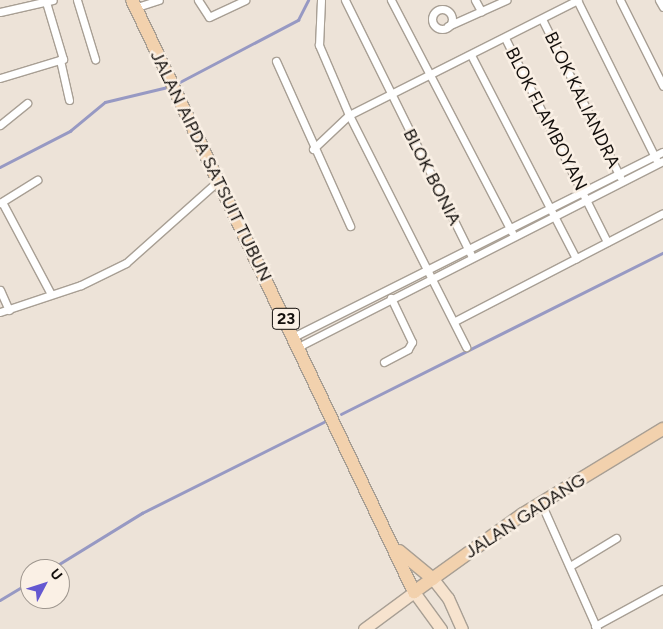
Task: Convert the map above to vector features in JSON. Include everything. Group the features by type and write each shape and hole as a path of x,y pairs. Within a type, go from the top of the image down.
{"highway":[{"name":"JALAN AIPDA SATSUIT TUBUN","path":"133,4 173,93 297,341 395,547 414,592"},
{"name":"JALAN GADANG","path":"414,592 541,503 663,429"},
{"name":"JALAN AIPDA SATSUIT TUBUN","path":"395,547 433,579"}],"main road":[{"path":"433,579 448,598 462,629"},
{"path":"414,592 441,629"},
{"name":"JALAN GADANG","path":"364,629 414,592"}],"street":[{"path":"77,0 95,59"},
{"path":"133,4 159,0"},
{"path":"198,0 209,17 246,0"},
{"path":"321,0 319,45 349,115 430,271 466,347"},
{"name":"BLOK BONIA","path":"344,0 390,95 474,259"},
{"path":"391,0 432,73 515,238"},
{"path":"475,0 481,11"},
{"path":"467,18 437,10 432,18 436,26 448,26 467,18 506,0"},
{"path":"313,149 349,115 505,38 577,0 655,156 661,162 622,182 585,196"},
{"path":"620,0 663,86"},
{"path":"659,0 663,7"},
{"path":"0,12 50,1 63,55 60,60 69,100"},
{"path":"448,26 451,18 449,12"},
{"name":"BLOK KALIANDRA","path":"542,19 622,182"},
{"name":"BLOK FLAMBOYAN","path":"505,38 607,242"},
{"path":"471,55 551,214 576,258"},
{"path":"0,78 60,60"},
{"path":"276,60 313,149 350,226"},
{"path":"0,125 27,103"},
{"path":"297,341 392,300 515,238 551,214 585,196 619,174 663,152"},
{"path":"37,180 1,202 51,294"},
{"path":"0,312 96,279 126,262 218,181"},
{"path":"455,321 663,213"},
{"path":"297,341 511,229 551,214"},
{"path":"0,290 9,310"},
{"path":"384,362 408,350 412,342 388,292"},
{"path":"541,503 596,627 663,589"},
{"path":"570,566 616,538"}],"waterway":[{"path":"176,84 298,20 308,0"},
{"path":"0,167 70,131 105,102 168,87"},
{"path":"341,414 663,253"},
{"path":"67,559 142,513 326,421"},
{"path":"0,600 20,588"}]}
